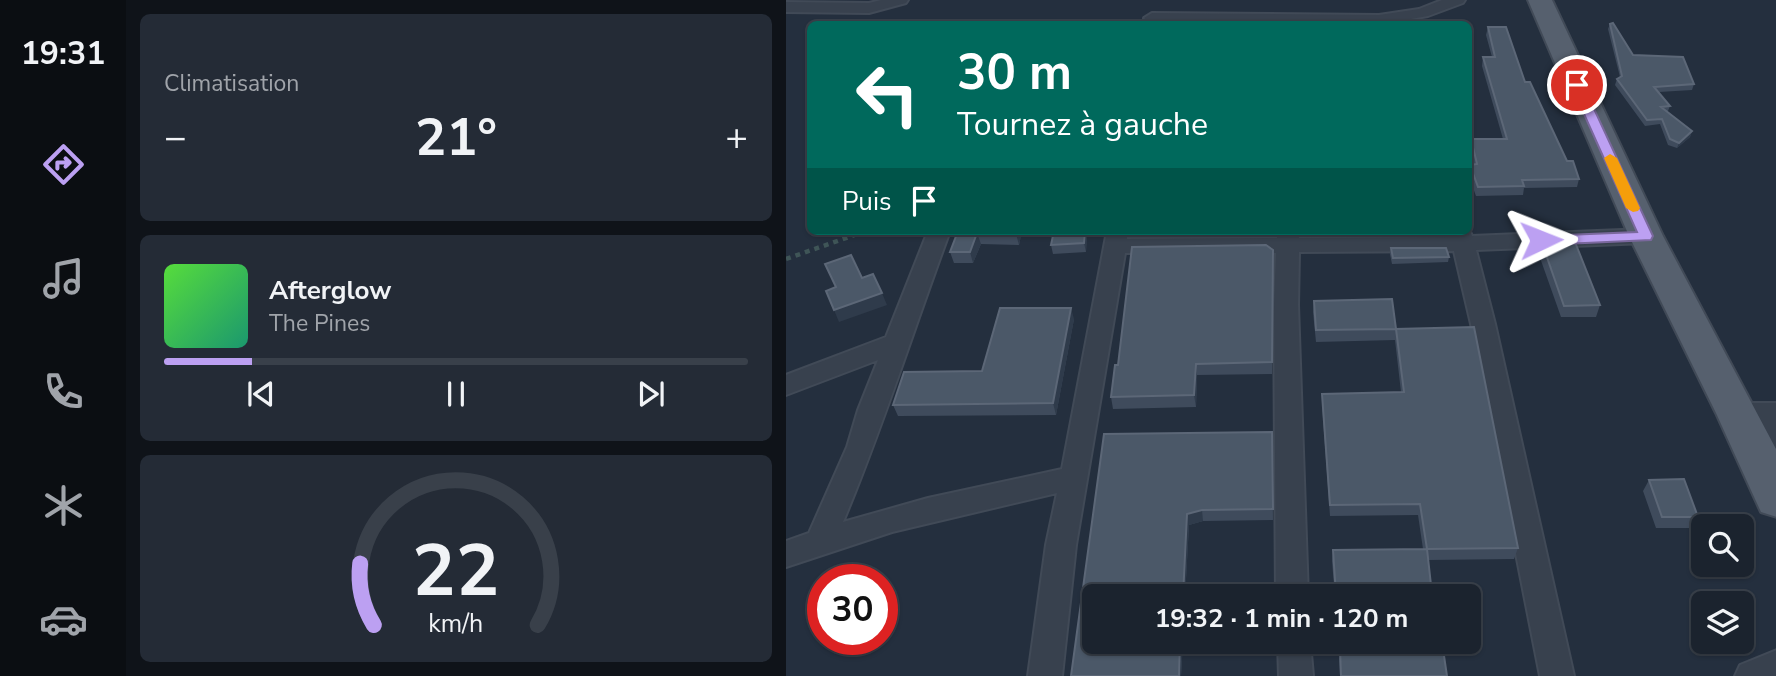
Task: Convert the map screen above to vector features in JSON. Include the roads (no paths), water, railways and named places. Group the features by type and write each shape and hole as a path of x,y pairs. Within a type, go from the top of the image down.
{"main road":[{"path":"1540,0 1646,236 1750,408 1776,499"}],"street":[{"path":"790,7 869,8 900,0"},
{"path":"1152,21 1157,0"},
{"path":"1338,21 1406,21 1457,0"},
{"path":"820,541 861,447 871,410 937,235"},
{"path":"1045,676 1061,545 1116,238 1646,236"},
{"path":"1461,237 1483,324 1557,676"},
{"path":"1288,239 1286,305 1292,584"},
{"path":"786,385 896,343"},
{"path":"1750,408 1776,440"},
{"path":"786,554 820,541 981,497 1073,478"},
{"path":"1295,654 1296,676"},
{"path":"1753,676 1776,665"}]}
